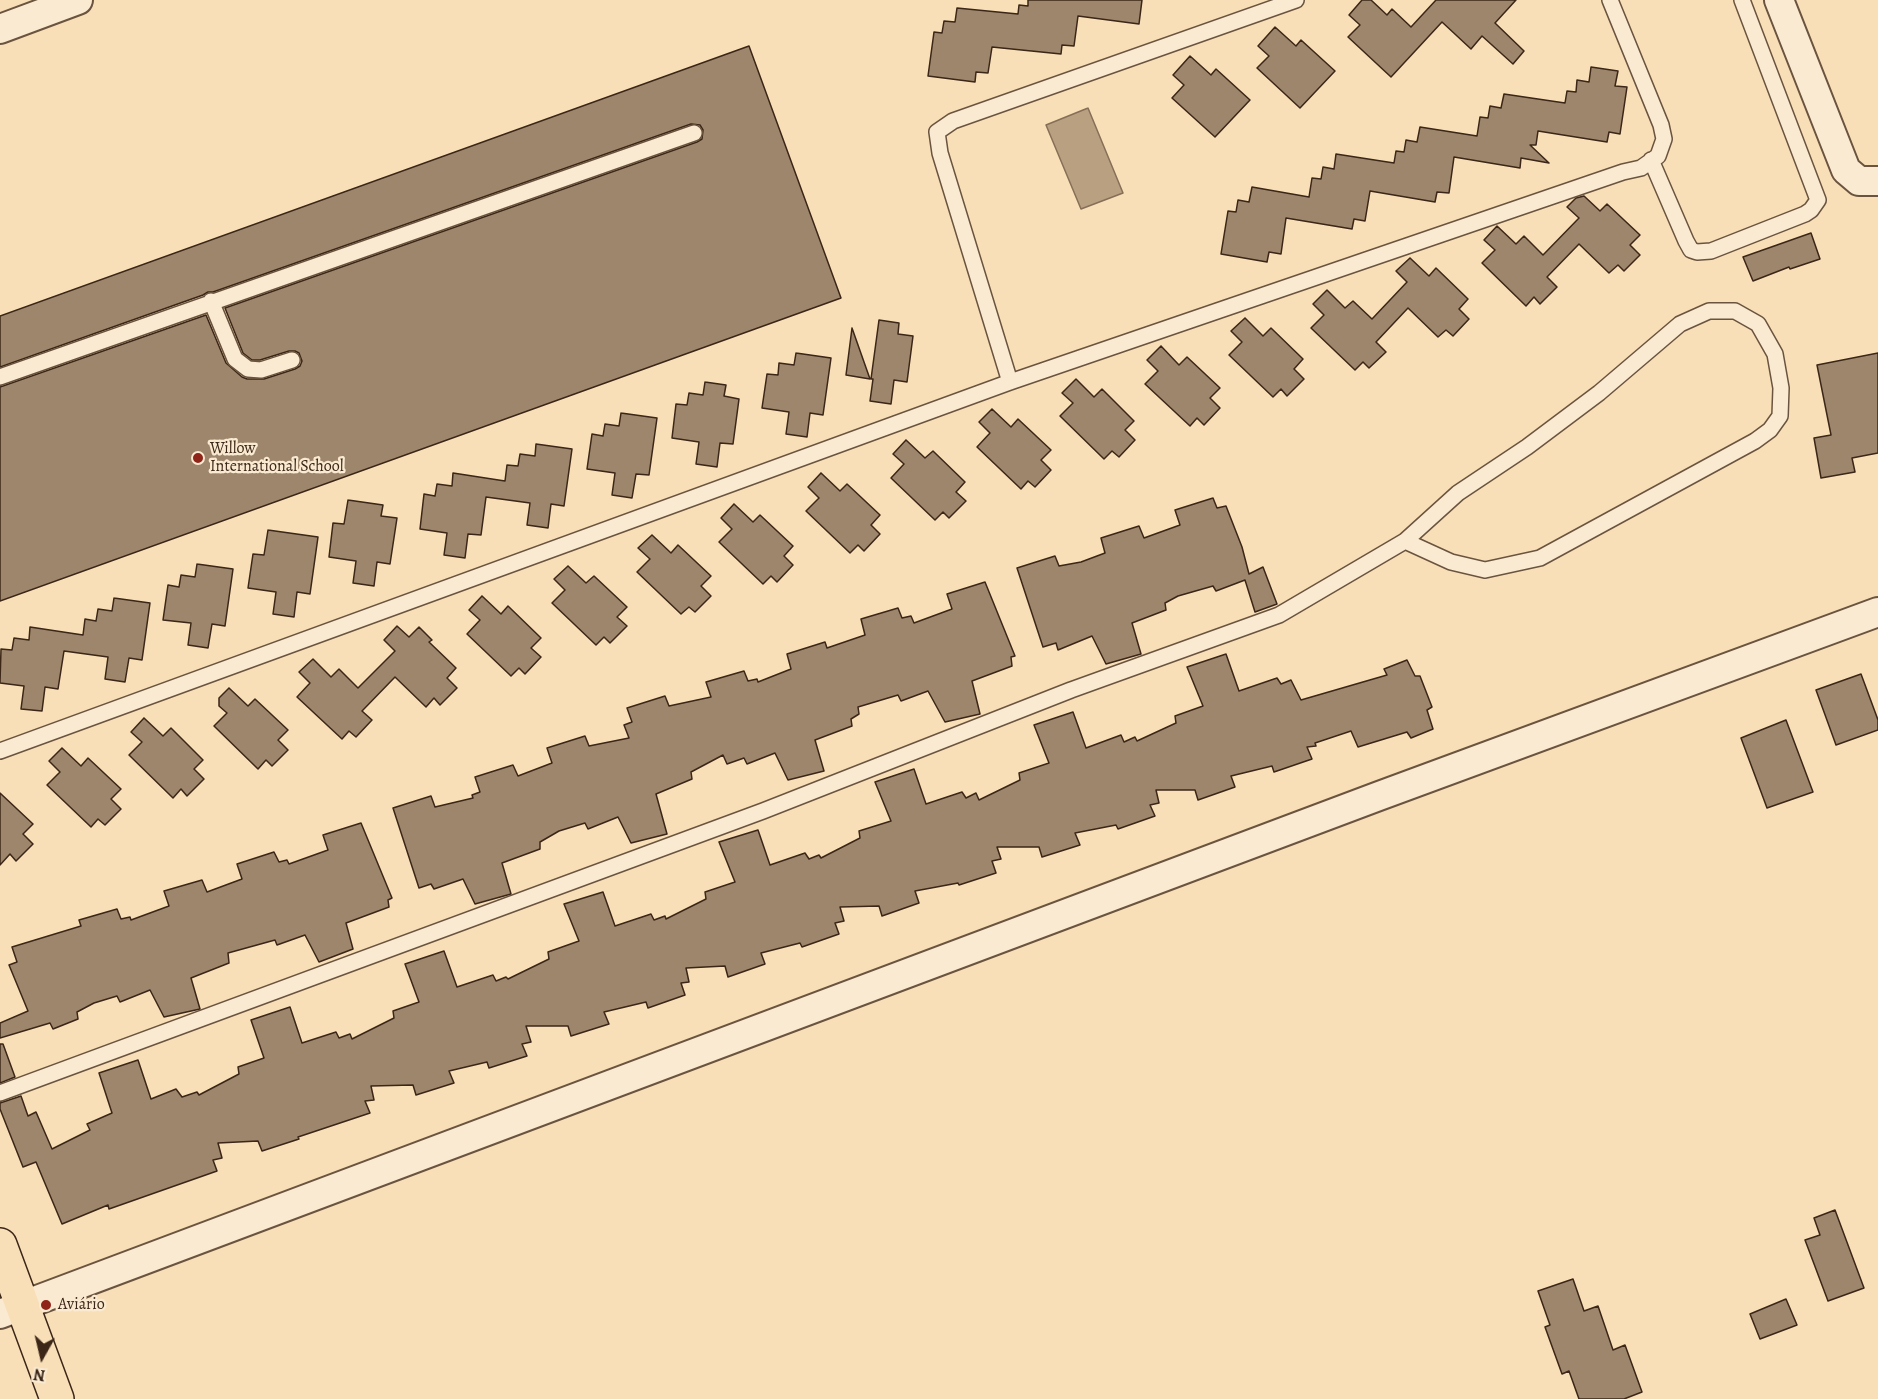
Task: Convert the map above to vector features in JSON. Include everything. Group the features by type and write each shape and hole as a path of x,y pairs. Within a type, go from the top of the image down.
{"highway":[{"path":"0,1245 11,1310 57,1399"}],"street":[{"path":"0,29 78,0"},
{"path":"1779,0 1846,170 1859,181 1878,181"},
{"path":"11,1310 1379,796 1878,612"}],"lane":[{"path":"1010,382 940,153 936,132 953,121 1296,0"},
{"path":"0,751 1010,382 1641,168 1658,156 1664,139 1661,125 1610,0"},
{"path":"1651,160 1686,241 1691,250 1698,252 1711,251 1805,214 1818,200 1742,0"},
{"path":"0,377 694,133"},
{"path":"211,302 235,359 241,364 248,369 261,370 292,360"},
{"path":"0,1094 763,811 1071,690 1279,615 1405,540 1458,493 1527,447 1599,393 1680,324 1709,312 1735,311 1758,324 1775,354 1781,388 1780,416 1770,430 1755,441 1540,558 1485,570 1451,562 1405,540"}],"shaded area":[{"path":"1088,108 1123,193 1081,209 1046,125"}],"building":[{"path":"1028,0 1142,0 1139,24 1078,16 1074,46 1062,45 1061,54 992,47 988,73 976,72 975,82 928,76 934,32 942,33 944,21 955,22 957,8 1018,14 1019,5 1028,6"},
{"path":"1362,0 1371,0 1387,15 1392,9 1411,27 1436,0 1516,0 1495,23 1524,51 1513,64 1482,36 1471,49 1442,22 1391,77 1348,37 1360,25 1349,15"},
{"path":"1275,27 1296,46 1301,40 1335,71 1300,108 1257,68 1269,56 1258,46"},
{"name":"Willow International School","path":"749,46 841,298 0,601 0,387 206,315 226,363 242,377 264,379 295,369 302,361 299,353 295,351 260,360 252,360 243,353 225,308 697,142 702,139 703,130 700,125 691,124 0,367 0,316"},
{"path":"1190,56 1211,75 1216,69 1250,100 1215,137 1172,98 1184,85 1173,75"},
{"path":"1591,67 1618,71 1615,86 1627,87 1620,134 1609,132 1607,142 1538,131 1536,145 1530,145 1549,163 1521,158 1520,168 1454,157 1449,193 1437,192 1435,202 1370,191 1365,221 1354,219 1352,229 1286,218 1281,254 1269,252 1267,262 1221,254 1228,211 1236,212 1238,200 1249,202 1252,187 1309,197 1312,178 1321,179 1323,167 1334,169 1336,154 1394,163 1396,151 1404,152 1406,140 1417,142 1420,127 1477,136 1480,117 1488,118 1490,106 1501,108 1504,94 1565,103 1567,91 1576,92 1577,80 1589,82"},
{"path":"1584,196 1600,211 1607,204 1640,235 1630,245 1640,255 1624,271 1618,265 1609,273 1579,244 1547,277 1557,287 1540,304 1534,297 1526,306 1482,263 1495,250 1484,240 1497,226 1516,244 1524,236 1543,255 1579,218 1567,207 1576,198"},
{"path":"1811,233 1820,259 1790,269 1789,267 1753,281 1743,257"},
{"path":"1410,258 1429,276 1436,268 1468,299 1459,309 1469,319 1453,336 1446,330 1438,337 1408,308 1376,342 1386,352 1369,368 1363,362 1355,370 1311,328 1324,315 1313,304 1327,290 1345,308 1353,301 1372,319 1407,282 1396,271"},
{"path":"1245,318 1263,336 1271,328 1303,359 1294,369 1304,379 1287,396 1281,389 1273,397 1229,355 1242,342 1231,331"},
{"path":"879,320 899,323 898,334 913,336 907,382 894,380 891,404 870,401"},
{"path":"852,328 870,379 846,375"},
{"path":"1161,346 1179,365 1187,357 1220,388 1210,398 1220,408 1204,425 1197,418 1190,426 1145,384 1158,371 1147,360"},
{"path":"796,353 831,358 823,415 810,413 807,437 786,434 789,412 762,408 767,374 778,375 779,363 794,365"},
{"path":"1878,353 1878,453 1852,458 1855,472 1821,478 1814,438 1831,435 1817,365"},
{"path":"1076,379 1094,397 1102,389 1134,421 1125,430 1135,440 1119,457 1112,451 1104,459 1060,416 1073,403 1062,393"},
{"path":"705,382 726,385 724,396 739,399 733,444 720,443 717,467 696,464 699,442 672,438 676,404 687,405 689,393 703,395"},
{"path":"992,409 1011,427 1018,419 1051,450 1041,460 1051,470 1035,487 1028,481 1021,489 977,447 990,433 979,422"},
{"path":"621,413 657,418 649,475 636,474 632,498 612,495 615,473 587,469 592,434 603,436 605,424 619,426"},
{"path":"906,440 925,458 933,451 965,482 956,492 966,501 949,518 943,512 935,520 891,478 904,464 893,454"},
{"path":"536,444 572,449 564,506 551,504 548,528 527,525 530,503 486,497 481,535 468,534 465,558 444,555 447,533 420,529 424,494 435,496 437,484 452,486 453,473 505,481 507,465 518,466 520,454 535,456"},
{"path":"821,473 840,491 847,484 880,515 871,525 880,534 864,551 858,545 850,553 806,511 819,498 808,487"},
{"path":"1213,498 1217,508 1226,506 1242,547 1249,574 1263,567 1277,604 1255,612 1245,580 1216,591 1213,586 1178,596 1165,603 1166,610 1132,623 1141,654 1106,664 1092,636 1058,650 1056,643 1043,647 1017,568 1055,556 1059,566 1081,562 1105,553 1101,538 1139,526 1144,538 1180,525 1175,510"},
{"path":"348,500 383,505 381,516 397,518 390,564 377,562 374,586 353,583 356,561 329,557 333,523 344,524"},
{"path":"734,504 753,522 760,515 793,546 784,556 793,565 777,582 771,576 763,584 719,542 732,529 721,518"},
{"path":"268,530 318,537 310,594 297,592 294,617 273,614 276,592 248,588 253,554 264,555"},
{"path":"652,535 671,553 678,545 711,576 701,586 711,596 695,612 689,607 681,614 637,572 650,559 638,548"},
{"path":"197,564 233,569 225,626 212,624 208,648 188,645 191,623 163,620 168,585 179,587 181,575 195,577"},
{"path":"568,566 586,583 594,576 627,607 617,617 627,626 610,643 604,637 596,645 552,603 565,590 554,579"},
{"path":"985,582 1015,656 1011,657 1012,666 972,681 980,714 945,722 928,691 901,701 898,695 858,707 859,714 851,719 852,726 815,740 824,771 788,780 775,753 747,764 744,758 727,764 723,755 691,772 692,779 656,794 667,834 631,843 618,817 588,829 585,823 559,831 540,842 540,849 502,863 511,894 475,904 463,879 434,889 431,884 419,888 393,808 431,796 435,807 473,798 472,795 480,792 475,777 513,765 518,776 552,763 547,748 585,736 589,746 629,738 624,725 632,722 627,708 665,696 669,706 711,697 706,682 744,671 748,681 757,679 758,682 791,669 787,654 825,642 827,648 865,635 861,619 898,608 902,618 911,616 914,623 952,609 947,594"},
{"path":"482,596 501,614 508,606 541,638 531,648 541,657 525,674 519,668 511,676 467,634 480,620 469,610"},
{"path":"114,598 150,603 142,660 129,658 125,682 105,679 108,657 64,651 58,689 45,687 42,711 21,709 24,686 0,683 1,649 12,650 14,638 29,640 30,627 83,635 85,619 96,621 98,609 112,611"},
{"path":"397,626 409,637 419,627 432,640 429,642 456,668 447,678 457,688 440,705 434,698 426,707 395,677 362,711 372,720 356,737 349,731 342,739 297,697 310,683 299,672 313,659 331,677 339,669 358,688 395,651 384,640"},
{"path":"1226,654 1239,691 1277,678 1281,684 1291,680 1301,700 1387,675 1384,669 1407,660 1415,676 1420,676 1432,707 1427,710 1433,729 1411,738 1407,732 1358,747 1351,731 1315,743 1316,746 1307,747 1312,759 1274,772 1272,766 1231,776 1235,787 1198,800 1195,790 1156,790 1159,803 1150,805 1155,816 1118,829 1116,825 1075,833 1080,845 1042,857 1039,847 997,847 1001,859 992,861 996,873 959,885 958,883 915,891 919,903 882,916 879,906 840,907 844,921 835,923 839,934 802,947 800,943 761,953 765,964 728,977 725,966 686,968 689,982 681,983 685,995 648,1008 646,1002 604,1012 609,1024 571,1036 568,1026 526,1026 531,1042 522,1044 527,1056 489,1068 487,1062 449,1071 454,1083 416,1095 413,1085 371,1086 374,1100 365,1101 370,1113 262,1151 258,1141 218,1143 222,1158 213,1160 217,1171 109,1209 108,1205 62,1224 36,1162 23,1167 0,1109 0,1103 21,1096 28,1116 36,1112 52,1149 90,1130 87,1124 112,1113 99,1073 138,1060 151,1099 176,1089 182,1097 197,1092 199,1095 239,1074 238,1067 264,1058 251,1020 290,1007 302,1043 336,1032 339,1038 350,1034 352,1039 394,1018 393,1011 419,1002 405,964 444,951 457,987 493,975 496,981 506,977 508,979 549,959 548,952 579,941 564,904 603,892 615,926 651,914 654,920 665,916 666,919 706,899 705,892 735,882 719,842 758,830 770,865 805,853 809,859 819,855 821,858 860,838 859,831 891,821 875,782 914,769 926,804 962,792 966,798 976,793 979,800 1020,780 1019,773 1049,763 1034,725 1073,712 1086,748 1121,735 1124,742 1135,737 1137,741 1176,723 1175,716 1203,706 1187,667"},
{"path":"1861,674 1878,720 1878,730 1836,745 1816,690"},
{"path":"229,688 248,706 255,699 288,730 278,740 288,750 272,766 266,760 258,769 214,726 227,713 219,706 219,698"},
{"path":"144,718 163,736 171,728 203,760 194,769 204,779 187,796 181,789 173,798 129,755 142,742 131,732"},
{"path":"1786,720 1813,792 1767,808 1741,738"},
{"path":"62,748 81,766 88,758 121,789 111,799 121,809 105,825 98,819 91,827 47,785 60,772 49,761"},
{"path":"0,793 33,824 23,834 33,844 16,861 10,854 0,865"},
{"path":"361,823 392,898 388,900 389,907 346,923 353,949 319,962 305,935 277,945 275,940 228,953 229,963 191,978 200,1009 164,1017 150,990 120,1002 117,996 94,1003 77,1012 78,1019 53,1029 50,1023 0,1038 0,1023 28,1011 9,965 17,962 12,947 81,926 79,920 117,909 121,919 130,917 131,920 169,906 164,891 202,880 207,892 242,879 237,864 274,852 279,862 287,860 289,864 328,850 323,835"},
{"path":"0,1044 3,1044 15,1077 0,1083"},
{"path":"1835,1210 1864,1288 1828,1301 1805,1240 1820,1235 1814,1218"},
{"path":"1573,1279 1584,1311 1598,1306 1613,1350 1625,1345 1642,1392 1624,1399 1579,1399 1569,1371 1562,1374 1545,1327 1550,1325 1538,1291"},
{"path":"1786,1299 1797,1325 1760,1339 1750,1314"}],"place":[{"name":"Willow International School","path":"198,458"},
{"name":"Aviário","path":"46,1305"}]}
